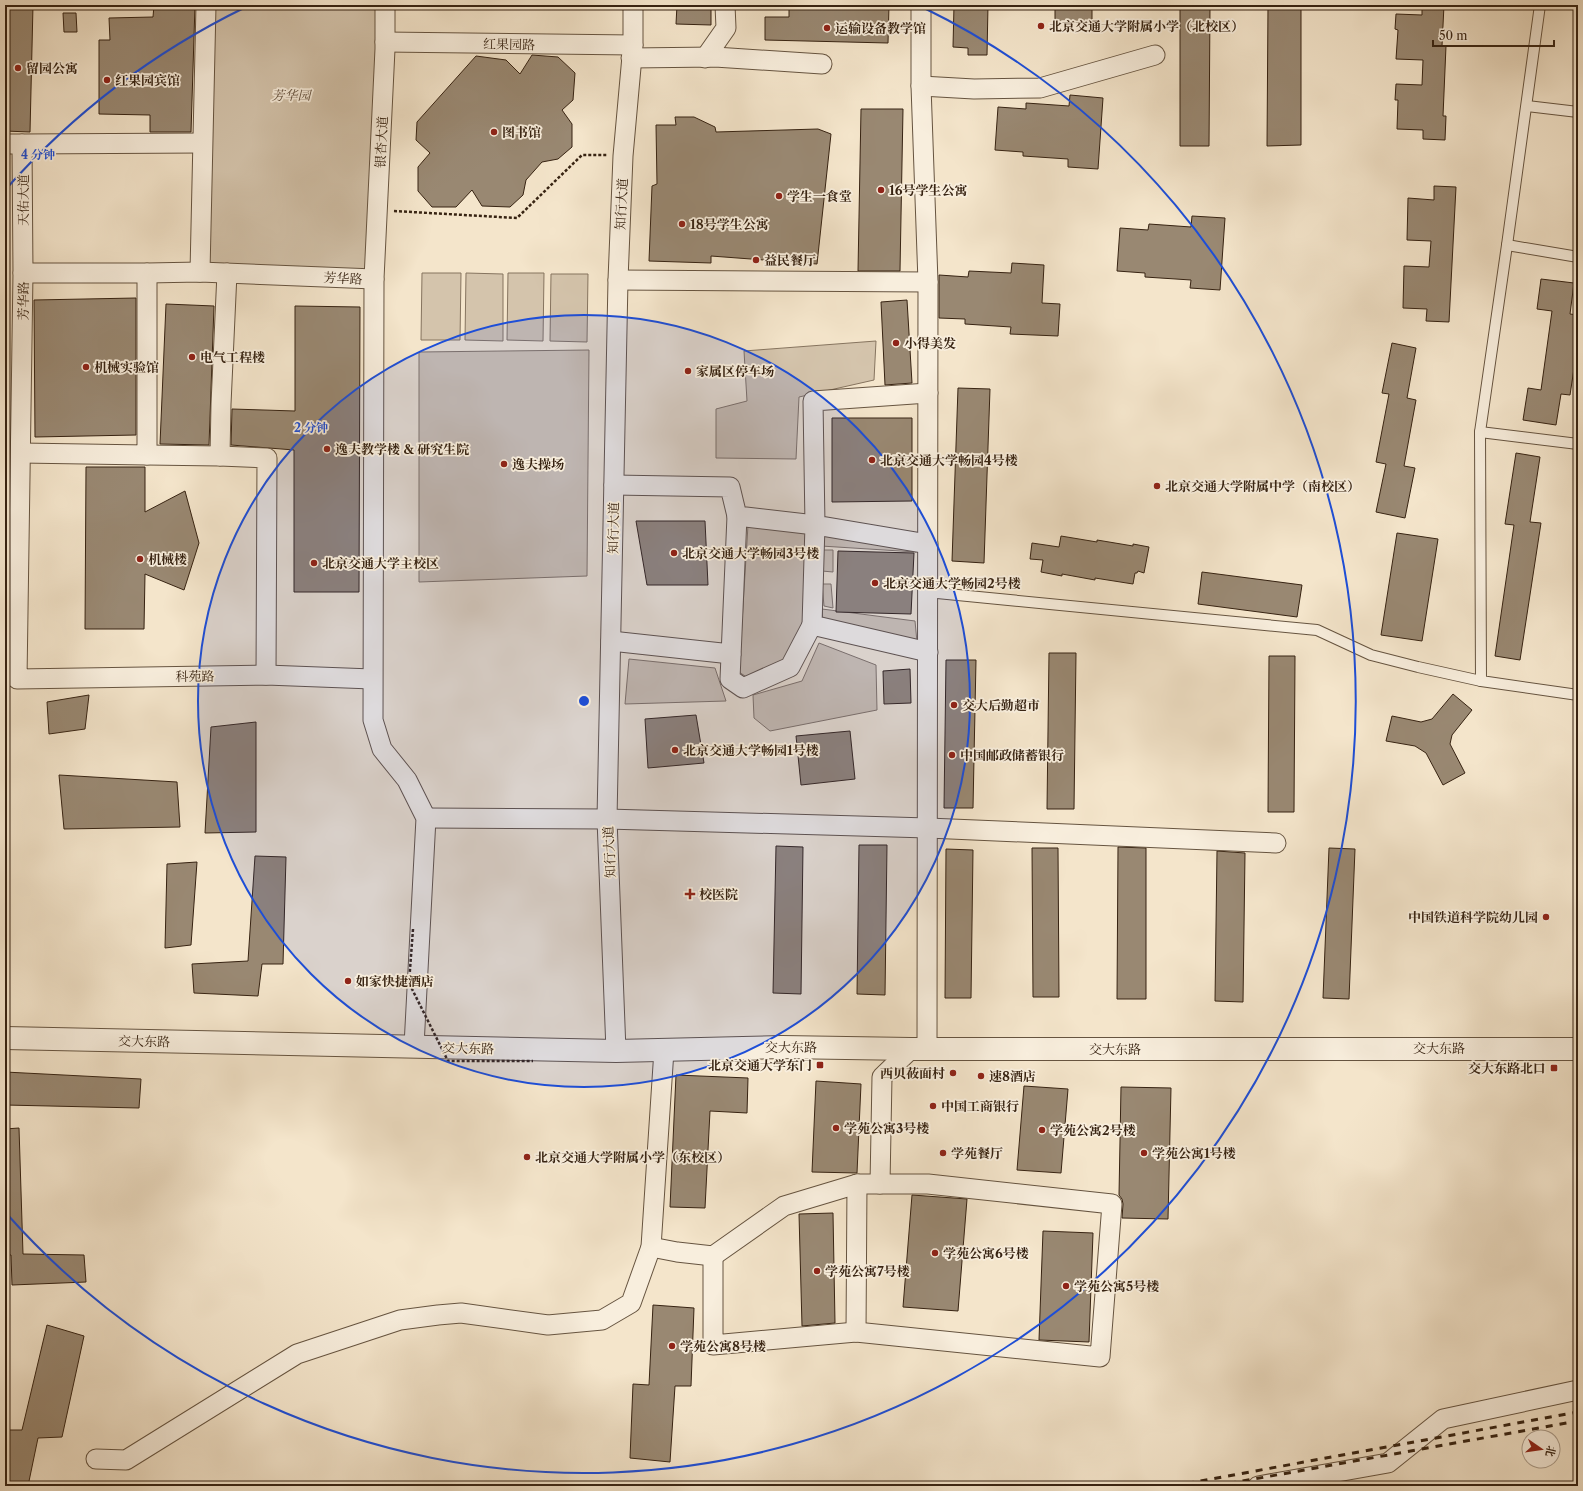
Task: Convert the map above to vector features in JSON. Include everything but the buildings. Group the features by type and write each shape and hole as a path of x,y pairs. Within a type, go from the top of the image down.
{"street":[{"path":"200,272 206,5"},
{"name":"银杏大道","path":"385,5 385,42 374,279 373,720 382,749 407,780 426,818"},
{"name":"知行大道","path":"616,1051 608,819 618,280 623,156 632,52 633,5"},
{"path":"705,58 726,28 726,5"},
{"path":"880,1184 882,1077 919,1049 928,828 928,282 921,86 921,5"},
{"name":"红果园路","path":"385,42 632,52 705,58 822,64"},
{"path":"921,86 974,89 1040,88 1155,55"},
{"path":"14,144 202,143"},
{"name":"天佑大道","path":"14,144 24,272"},
{"name":"芳华路","path":"17,679 24,272 200,272 374,279"},
{"path":"147,273 147,455"},
{"path":"220,456 227,273"},
{"path":"618,280 928,282"},
{"path":"614,485 730,487 737,516 730,679 743,688 790,667 812,625 815,526 813,401 928,393"},
{"path":"21,453 267,458 266,675"},
{"path":"737,516 815,526 928,544"},
{"path":"812,625 928,652"},
{"path":"611,641 731,654"},
{"name":"科苑路","path":"17,679 266,675 372,679"},
{"path":"414,1046 426,818 608,819 928,828 1276,843"},
{"name":"交大东路","path":"5,1038 616,1051 782,1046 919,1049 1578,1049"},
{"path":"96,1459 126,1460 297,1354 400,1320 461,1313 548,1325 602,1320 631,1303 651,1247 664,1050"},
{"path":"651,1247 677,1252 713,1256 784,1206 857,1184 928,1184 1112,1204 1100,1357 856,1332 713,1345 713,1256"},
{"path":"856,1332 857,1184"},
{"path":"1258,1486 1388,1463 1442,1419 1578,1390"}],"lane":[{"path":"1481,681 1480,432 1508,245 1540,5"},
{"path":"1526,106 1578,112"},
{"path":"1508,245 1578,257"},
{"path":"1480,432 1578,444"},
{"path":"927,592 1317,630 1371,655 1418,667 1481,681 1578,695"}],"path":[{"path":"378,210 517,218 582,154 623,156"},
{"path":"413,929 410,983 448,1061 533,1061"}],"green space":[{"name":"芳华园","path":"206,5 383,5 367,279 200,265"},
{"path":"422,273 461,273 460,340 421,340"},
{"path":"466,273 503,274 503,341 465,340"},
{"path":"508,273 544,273 543,341 507,340"},
{"path":"551,274 588,274 587,342 550,341"},
{"path":"876,341 874,380 799,397 796,459 716,458 716,409 747,401 744,351"},
{"name":"逸夫操场","path":"589,350 587,576 419,582 419,352"},
{"path":"748,525 808,530 806,622 788,658 748,678 739,672"},
{"path":"821,534 915,546 916,552 821,546"},
{"path":"822,550 833,550 833,572 822,571"},
{"path":"822,584 831,584 833,608 824,606"},
{"path":"822,609 915,621 917,642 823,623"},
{"path":"819,643 876,665 877,710 770,731 754,718 753,695 802,681"},
{"path":"629,659 715,668 726,701 625,704"}],"railway":[{"path":"1173,1486 1578,1412"},
{"path":"1215,1486 1578,1421"}],"place":[{"name":"北京交通大学附属小学（北校区）","path":"1041,26"},
{"name":"运输设备教学馆","path":"827,28"},
{"name":"留园公寓","path":"18,68"},
{"name":"红果园宾馆","path":"107,80"},
{"name":"图书馆","path":"494,132"},
{"name":"16号学生公寓","path":"881,190"},
{"name":"学生一食堂","path":"779,196"},
{"name":"18号学生公寓","path":"682,224"},
{"name":"益民餐厅","path":"756,260"},
{"name":"小得美发","path":"896,343"},
{"name":"电气工程楼","path":"192,357"},
{"name":"机械实验馆","path":"86,367"},
{"name":"家属区停车场","path":"688,371"},
{"name":"逸夫教学楼 & 研究生院","path":"327,449"},
{"name":"北京交通大学畅园4号楼","path":"872,460"},
{"name":"逸夫操场","path":"504,464"},
{"name":"北京交通大学附属中学（南校区）","path":"1157,486"},
{"name":"北京交通大学畅园3号楼","path":"674,553"},
{"name":"机械楼","path":"140,559"},
{"name":"北京交通大学主校区","path":"314,563"},
{"name":"北京交通大学畅园2号楼","path":"875,583"},
{"name":"交大后勤超市","path":"954,705"},
{"name":"北京交通大学畅园1号楼","path":"675,750"},
{"name":"中国邮政储蓄银行","path":"952,755"},
{"name":"校医院","path":"690,894"},
{"name":"中国铁道科学院幼儿园","path":"1546,917"},
{"name":"如家快捷酒店","path":"348,981"},
{"name":"北京交通大学东门","path":"820,1065"},
{"name":"交大东路北口","path":"1554,1068"},
{"name":"西贝莜面村","path":"953,1073"},
{"name":"速8酒店","path":"981,1076"},
{"name":"中国工商银行","path":"933,1106"},
{"name":"学苑公寓3号楼","path":"836,1128"},
{"name":"学苑公寓2号楼","path":"1042,1130"},
{"name":"学苑餐厅","path":"943,1153"},
{"name":"学苑公寓1号楼","path":"1144,1153"},
{"name":"北京交通大学附属小学（东校区）","path":"527,1157"},
{"name":"学苑公寓6号楼","path":"935,1253"},
{"name":"学苑公寓7号楼","path":"817,1271"},
{"name":"学苑公寓5号楼","path":"1066,1286"},
{"name":"学苑公寓8号楼","path":"672,1346"}]}
